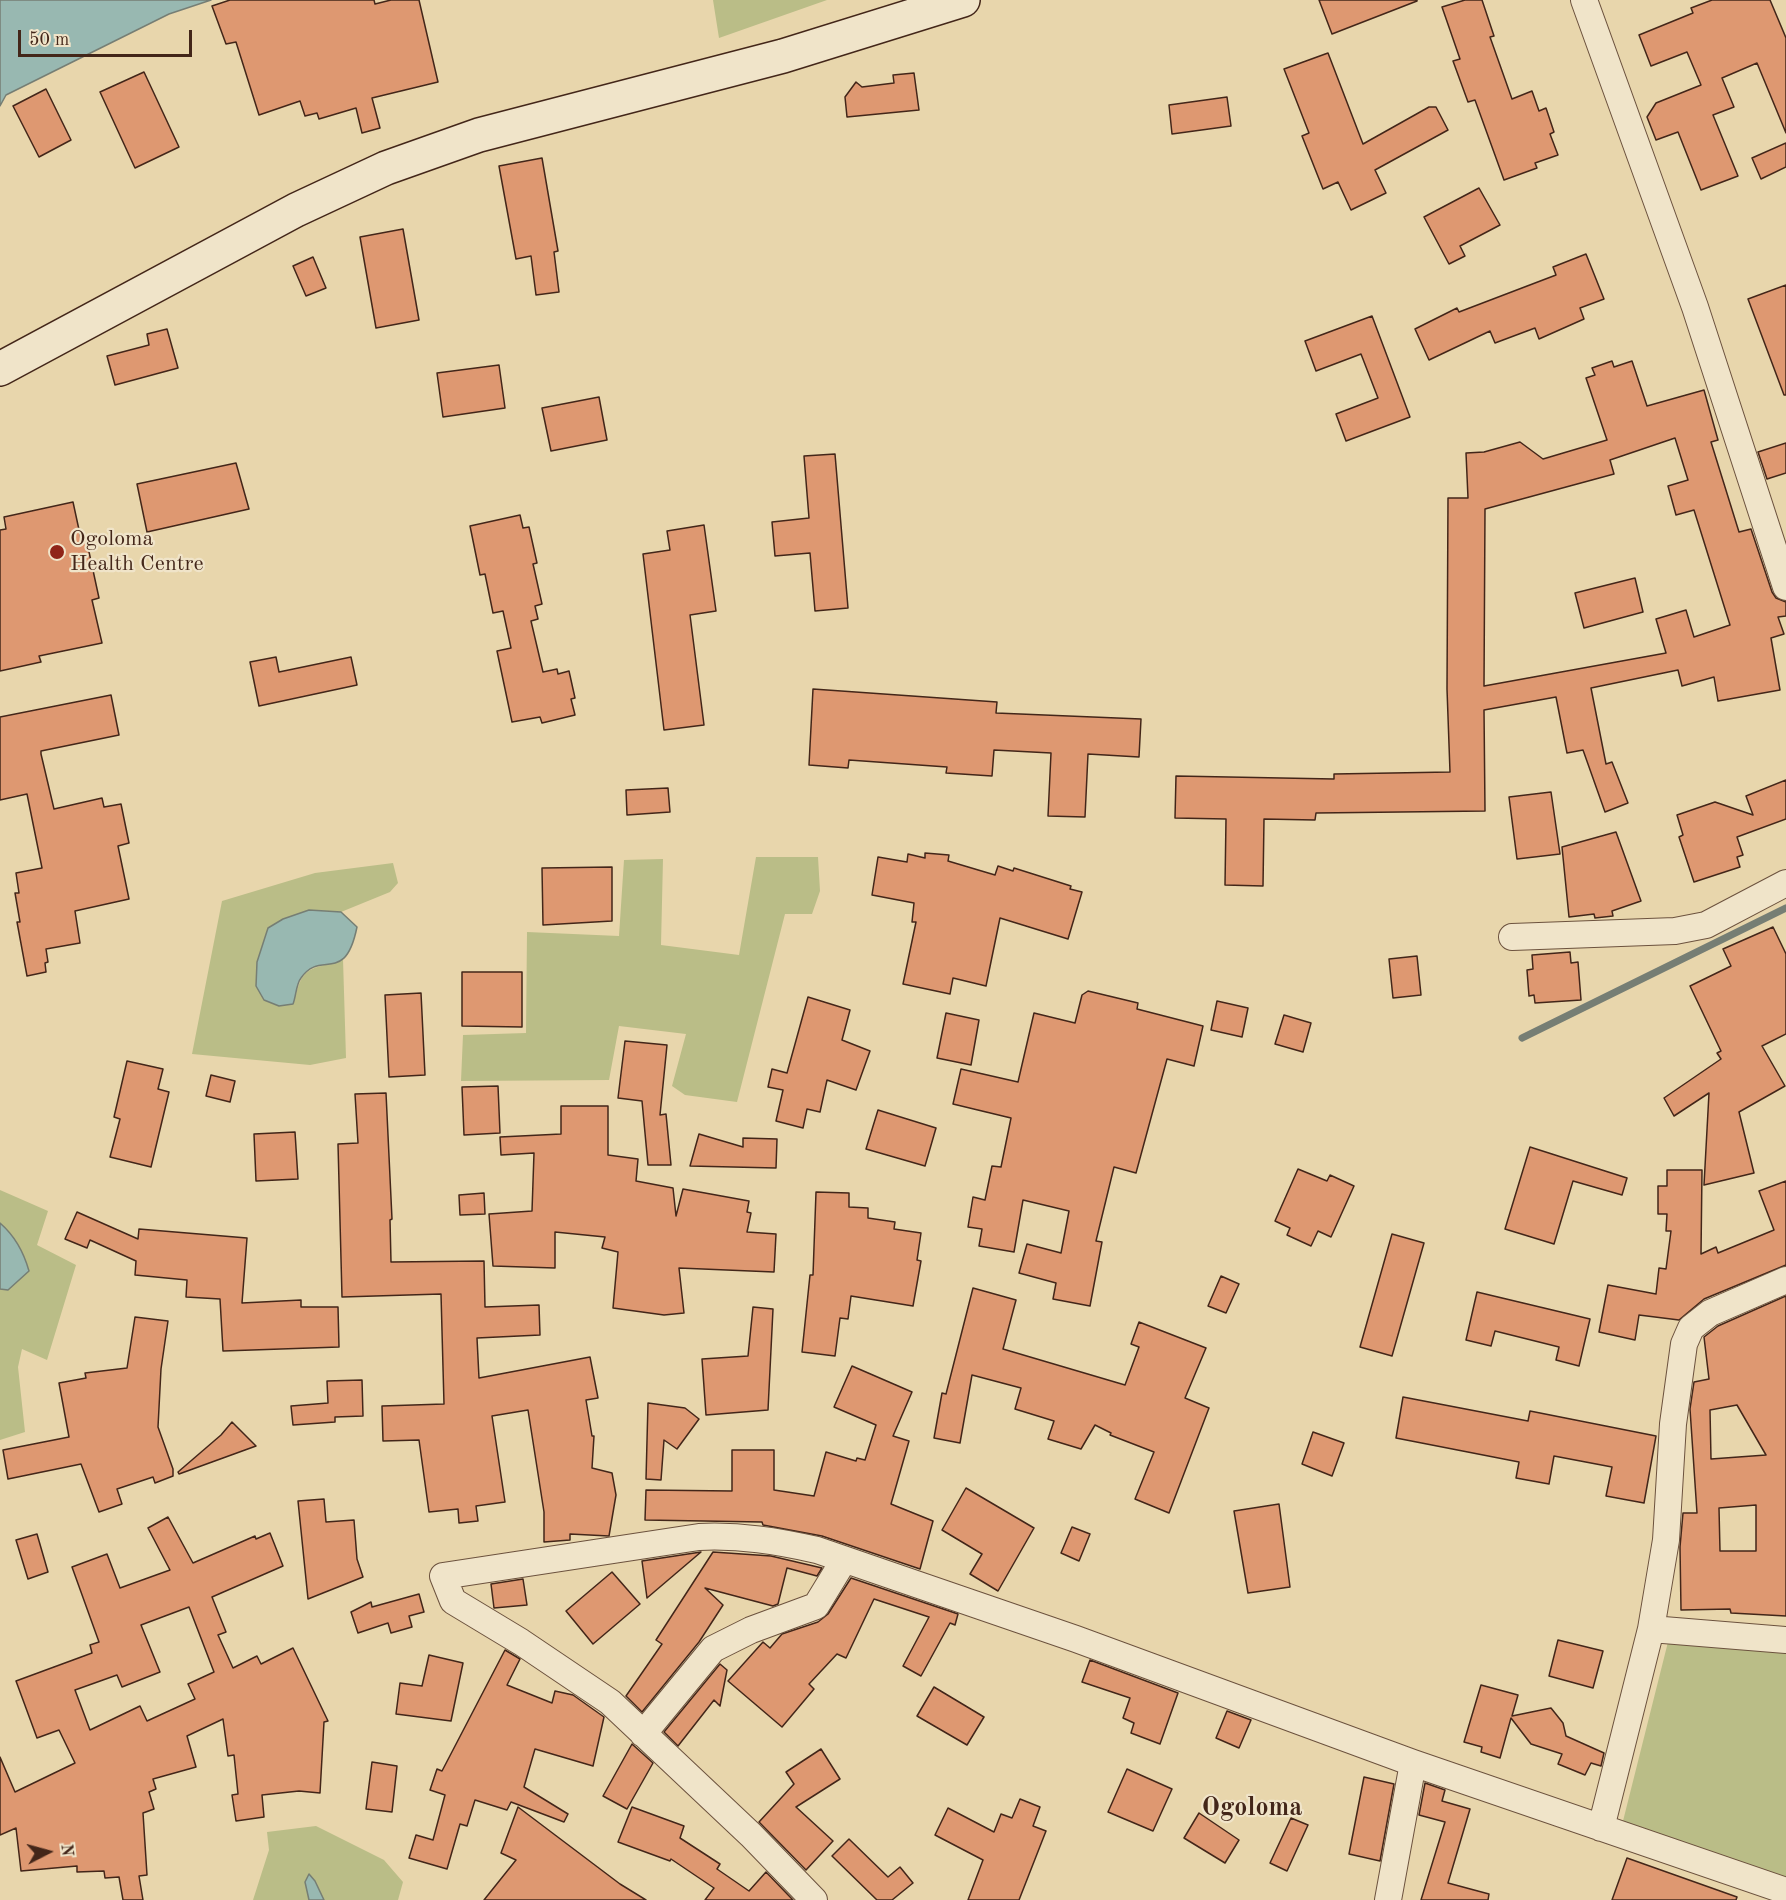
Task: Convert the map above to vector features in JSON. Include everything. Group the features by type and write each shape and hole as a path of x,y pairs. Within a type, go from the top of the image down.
{"street":[{"path":"0,369 296,210 386,168 479,135 783,56 963,0"},
{"path":"1584,0 1695,307 1786,587"},
{"path":"1512,937 1686,929 1706,925 1786,883"},
{"path":"1601,1828 1651,1629 1666,1540 1673,1425 1684,1344 1691,1328 1710,1313 1786,1280"},
{"path":"814,1900 751,1835 610,1702 521,1642 453,1601 443,1576 639,1544 722,1536 776,1540 844,1560 1076,1639 1413,1763 1786,1891"},
{"path":"643,1734 713,1649 751,1630 816,1606 844,1560"},
{"path":"1651,1629 1786,1640"},
{"path":"1388,1900 1413,1763"}],"green space":[{"path":"713,0 827,0 719,38"},
{"path":"756,857 818,857 820,891 812,914 785,914 737,1102 685,1095 672,1086 686,1034 619,1026 609,1080 461,1081 463,1035 526,1033 527,932 619,936 624,860 663,859 661,945 739,955"},
{"path":"393,863 398,883 390,892 341,912 309,910 296,995 299,984 307,972 343,959 346,1058 310,1065 192,1054 222,901 315,873"},
{"path":"0,1190 48,1211 37,1245 76,1265 47,1360 22,1349 18,1367 25,1432 0,1440"},
{"path":"1668,1642 1786,1653 1786,1880 1622,1825"},
{"path":"316,1826 384,1860 403,1882 398,1900 253,1900 269,1850 267,1832"}],"water":[{"path":"0,0 211,0 169,14 6,95 0,106"},
{"path":"309,910 341,912 357,927 352,945 346,956 339,961 316,966 309,970 299,981 293,1004 279,1006 264,1000 256,986 257,962 268,928 283,919"},
{"path":"0,1223 18,1245 29,1271 8,1290 0,1289"},
{"path":"309,1874 324,1900 309,1900 305,1882"}],"building":[{"path":"230,0 374,0 375,4 391,0 419,0 438,82 372,98 380,128 362,133 356,108 319,119 317,113 305,116 300,101 259,115 236,42 226,44 212,6"},
{"path":"1319,0 1417,0 1417,1 1332,34"},
{"path":"1465,0 1482,0 1494,36 1490,37 1512,99 1532,91 1539,111 1546,108 1554,132 1550,134 1558,155 1535,163 1537,168 1504,180 1475,100 1468,102 1453,61 1460,59 1442,7"},
{"path":"1712,0 1770,0 1786,38 1786,133 1757,63 1722,78 1734,107 1713,115 1738,176 1701,190 1678,132 1656,140 1647,117 1656,103 1701,85 1687,52 1651,66 1639,35 1693,13 1691,8"},
{"path":"1328,53 1363,144 1429,107 1436,107 1448,130 1375,170 1386,193 1351,210 1338,182 1323,189 1302,136 1309,133 1284,69"},
{"path":"144,72 179,147 135,168 100,92"},
{"path":"914,73 919,110 847,117 845,97 856,82 862,87 894,83 893,75"},
{"path":"46,89 71,140 39,157 13,106"},
{"path":"1227,97 1231,126 1172,134 1169,105"},
{"path":"1786,143 1786,167 1761,179 1752,158"},
{"path":"542,158 558,251 554,252 559,292 536,295 531,256 516,259 499,166"},
{"path":"1479,188 1500,225 1460,246 1465,256 1449,264 1424,217"},
{"path":"403,229 419,320 376,328 360,237"},
{"path":"1586,254 1604,299 1580,308 1584,319 1539,339 1535,328 1495,343 1490,331 1429,360 1415,329 1457,308 1459,312 1556,275 1553,267"},
{"path":"313,257 326,288 306,296 293,266"},
{"path":"1786,285 1786,395 1784,395 1748,299"},
{"path":"1372,316 1410,417 1346,441 1336,414 1378,398 1361,354 1316,371 1305,341"},
{"path":"167,329 178,368 115,385 107,356 149,345 147,334"},
{"path":"1612,361 1614,367 1632,361 1647,406 1704,390 1718,440 1711,442 1739,532 1751,529 1772,592 1776,598 1786,602 1786,616 1778,617 1784,634 1771,638 1780,690 1718,701 1714,677 1682,686 1678,670 1591,688 1606,764 1612,762 1628,803 1605,812 1583,750 1567,753 1556,697 1484,710 1485,811 1316,813 1315,820 1264,819 1263,886 1225,885 1226,819 1175,818 1176,776 1334,779 1334,774 1450,772 1447,689 1448,498 1468,498 1466,453 1484,452 1520,442 1543,459 1607,440 1586,378 1595,375 1592,368","holes":["1675,438 1688,480 1668,486 1676,515 1694,510 1730,625 1694,637 1686,610 1656,619 1666,653 1484,686 1485,509 1614,474 1610,460"]},
{"path":"499,365 505,408 443,417 437,373"},
{"path":"599,397 607,440 551,451 542,408"},
{"path":"1786,443 1786,473 1767,479 1758,452"},
{"path":"835,454 848,608 815,611 810,553 775,556 772,522 809,518 804,456"},
{"path":"236,463 249,509 147,532 137,484"},
{"path":"73,502 81,539 86,538 99,598 92,600 102,643 39,656 41,662 0,671 0,530 6,529 4,517"},
{"path":"520,515 523,528 529,527 537,563 533,564 542,604 535,606 538,619 531,621 543,672 557,669 558,674 569,671 575,698 571,699 575,715 542,723 540,717 512,722 497,651 511,648 503,611 493,613 485,574 480,575 470,526"},
{"path":"704,525 716,611 690,615 704,725 664,730 643,554 670,550 667,531"},
{"path":"1635,578 1643,612 1584,628 1575,593"},
{"path":"276,657 279,672 351,657 357,685 259,706 250,662"},
{"path":"813,689 997,702 996,713 1141,719 1139,757 1088,754 1085,817 1048,816 1051,753 994,750 992,776 946,773 947,767 849,760 848,768 809,765"},
{"path":"111,695 119,735 41,751 41,754 54,809 102,798 104,807 121,804 129,843 118,846 129,899 75,911 80,943 46,949 48,962 45,963 46,972 27,976 17,922 20,922 15,893 19,893 16,873 42,868 27,794 0,800 0,717"},
{"path":"1786,780 1786,819 1737,837 1743,855 1737,857 1740,867 1694,882 1679,837 1683,835 1677,815 1715,802 1753,815 1746,796"},
{"path":"668,788 670,812 627,815 626,790"},
{"path":"1551,792 1560,854 1517,859 1509,797"},
{"path":"1616,832 1641,901 1612,911 1613,916 1595,918 1594,914 1569,917 1562,847"},
{"path":"925,853 949,855 948,861 995,875 998,866 1013,871 1014,868 1071,886 1070,889 1082,892 1068,939 1000,918 986,986 953,978 950,994 903,984 916,922 912,922 914,903 872,895 878,857 907,862 908,854 925,858"},
{"path":"612,867 612,921 543,925 542,868"},
{"path":"1773,927 1786,954 1786,1034 1762,1046 1785,1086 1739,1112 1754,1173 1704,1185 1709,1093 1674,1116 1664,1098 1721,1059 1717,1053 1721,1051 1690,986 1731,966 1723,949"},
{"path":"1570,952 1571,963 1578,962 1581,1000 1535,1003 1534,995 1529,996 1527,970 1533,969 1532,955"},
{"path":"1417,956 1421,995 1393,998 1389,959"},
{"path":"462,972 522,972 522,1027 462,1026"},
{"path":"1088,991 1138,1003 1137,1009 1203,1026 1194,1066 1167,1059 1136,1173 1114,1167 1096,1241 1102,1242 1090,1306 1053,1299 1056,1283 1019,1273 1027,1244 1061,1253 1069,1211 1023,1200 1014,1252 979,1246 982,1229 968,1227 973,1197 985,1200 992,1166 1001,1167 1011,1118 953,1104 961,1069 1018,1082 1034,1013 1075,1023 1082,995"},
{"path":"421,993 425,1075 389,1077 385,995"},
{"path":"808,997 850,1010 842,1040 870,1051 856,1090 827,1080 820,1112 807,1109 803,1128 776,1121 783,1090 768,1087 772,1069 787,1073"},
{"path":"1217,1001 1248,1008 1242,1037 1211,1030"},
{"path":"946,1013 979,1020 971,1065 937,1058"},
{"path":"1284,1015 1311,1023 1303,1052 1275,1044"},
{"path":"625,1041 667,1045 660,1115 666,1114 671,1165 648,1165 642,1101 618,1098"},
{"path":"127,1061 163,1069 158,1089 169,1092 151,1167 110,1157 120,1119 114,1117"},
{"path":"211,1075 235,1081 230,1102 206,1096"},
{"path":"498,1086 500,1133 464,1135 462,1087"},
{"path":"386,1093 392,1219 390,1220 391,1262 484,1261 485,1307 539,1305 540,1335 477,1338 479,1378 590,1357 598,1398 586,1400 592,1436 594,1436 592,1468 612,1473 616,1495 609,1536 570,1534 570,1540 544,1542 544,1512 528,1410 492,1416 505,1502 476,1506 478,1521 459,1523 458,1509 429,1512 419,1440 383,1441 382,1406 444,1404 441,1294 342,1297 338,1144 358,1143 355,1094"},
{"path":"561,1106 608,1106 608,1155 638,1159 636,1181 673,1188 676,1216 683,1189 749,1201 747,1212 751,1213 747,1232 776,1234 774,1272 679,1268 684,1313 664,1315 613,1308 618,1252 602,1248 605,1237 555,1232 555,1268 493,1266 489,1214 532,1211 534,1153 501,1155 500,1137 561,1134"},
{"path":"878,1110 936,1128 925,1166 866,1149"},
{"path":"295,1132 298,1179 256,1181 254,1134"},
{"path":"699,1134 743,1147 743,1138 777,1139 776,1168 690,1166"},
{"path":"1530,1147 1627,1178 1622,1195 1573,1181 1554,1244 1505,1229"},
{"path":"1298,1169 1327,1181 1330,1175 1354,1186 1331,1237 1318,1231 1311,1246 1287,1235 1290,1228 1275,1221"},
{"path":"1667,1170 1702,1170 1701,1254 1716,1247 1718,1253 1774,1230 1759,1191 1786,1181 1786,1265 1704,1299 1679,1320 1639,1315 1635,1340 1599,1332 1608,1285 1656,1294 1659,1268 1666,1269 1671,1231 1666,1231 1667,1214 1658,1214 1658,1186 1667,1186"},
{"path":"816,1192 849,1193 849,1207 868,1208 868,1218 895,1222 894,1229 921,1233 917,1260 921,1261 913,1306 851,1296 848,1319 840,1318 835,1356 802,1352 810,1275 813,1275"},
{"path":"484,1193 485,1214 460,1215 459,1195"},
{"path":"77,1212 138,1239 139,1229 247,1238 242,1303 301,1300 301,1307 338,1307 339,1347 223,1351 220,1299 186,1297 187,1280 135,1275 136,1261 90,1240 87,1248 65,1239"},
{"path":"1392,1234 1424,1243 1392,1356 1360,1347"},
{"path":"1221,1276 1239,1284 1226,1313 1208,1306"},
{"path":"973,1288 1016,1300 1003,1349 1125,1385 1139,1347 1131,1344 1139,1322 1206,1348 1185,1398 1209,1408 1169,1513 1135,1499 1154,1452 1110,1435 1111,1433 1095,1425 1081,1449 1048,1439 1054,1421 1015,1409 1021,1388 972,1375 960,1443 934,1438 942,1393 946,1394"},
{"path":"1477,1292 1590,1319 1579,1366 1556,1360 1559,1347 1495,1331 1491,1346 1466,1340"},
{"path":"1786,1296 1786,1616 1731,1613 1730,1609 1681,1610 1680,1547 1683,1513 1697,1513 1690,1409 1694,1382 1709,1379 1704,1337 1718,1326","holes":["1737,1405 1766,1455 1711,1459 1710,1410","1756,1505 1756,1551 1720,1551 1719,1508"]},
{"path":"753,1307 773,1309 768,1410 706,1415 702,1359 748,1356"},
{"path":"135,1317 168,1321 161,1369 158,1427 173,1469 173,1476 155,1483 153,1477 117,1489 122,1504 99,1512 81,1464 8,1479 3,1450 69,1437 59,1383 86,1378 85,1373 127,1368"},
{"path":"852,1366 912,1392 893,1436 909,1441 891,1504 933,1521 920,1569 822,1536 763,1525 762,1522 645,1520 646,1490 732,1491 732,1450 774,1450 774,1490 814,1496 826,1452 856,1461 857,1458 865,1460 876,1425 834,1407"},
{"path":"362,1380 363,1416 335,1417 335,1422 293,1425 291,1406 328,1403 327,1381"},
{"path":"1403,1397 1528,1421 1530,1411 1656,1436 1644,1503 1606,1496 1612,1467 1554,1456 1549,1484 1516,1478 1519,1462 1396,1438"},
{"path":"648,1403 685,1408 699,1419 677,1449 664,1440 661,1480 646,1479"},
{"path":"232,1422 256,1446 179,1474 178,1472 221,1435"},
{"path":"1313,1432 1344,1443 1332,1476 1302,1464"},
{"path":"966,1488 1034,1528 998,1591 970,1574 982,1554 942,1530"},
{"path":"324,1499 326,1522 354,1520 357,1559 363,1577 308,1599 298,1501"},
{"path":"1279,1504 1290,1587 1248,1593 1234,1511"},
{"path":"168,1517 193,1563 255,1536 256,1539 270,1533 283,1566 212,1597 226,1632 218,1635 233,1668 257,1656 261,1664 293,1648 328,1721 324,1722 320,1793 299,1791 262,1795 264,1817 236,1821 232,1795 238,1794 234,1755 228,1756 223,1719 187,1736 196,1767 153,1779 156,1789 149,1792 154,1809 143,1813 147,1875 139,1876 143,1900 123,1900 119,1877 105,1878 104,1871 77,1872 77,1866 21,1871 16,1828 0,1835 0,1757 15,1792 75,1763 59,1730 37,1738 16,1681 92,1653 90,1645 99,1642 72,1567 107,1554 120,1588 170,1570 148,1528","holes":["189,1607 214,1672 188,1684 195,1699 147,1721 140,1706 90,1730 75,1690 117,1675 122,1687 160,1672 141,1625"]},
{"path":"1072,1527 1090,1534 1079,1561 1061,1553"},
{"path":"37,1534 48,1572 28,1579 16,1540"},
{"path":"701,1552 647,1598 642,1561"},
{"path":"713,1552 771,1556 822,1568 817,1576 787,1568 778,1604 773,1606 705,1588 723,1605 699,1642 642,1712 626,1696 662,1644 656,1640"},
{"path":"612,1572 640,1604 593,1644 566,1611"},
{"path":"851,1578 958,1614 955,1625 950,1623 921,1676 903,1666 929,1617 874,1599 846,1658 837,1654 809,1684 814,1689 782,1727 728,1681 763,1642 770,1648 782,1634 818,1622 828,1614"},
{"path":"523,1579 527,1605 494,1608 491,1584"},
{"path":"419,1594 424,1612 409,1616 412,1627 391,1633 388,1623 358,1633 351,1612 371,1602 372,1607"},
{"path":"1558,1640 1603,1651 1593,1688 1549,1676"},
{"path":"505,1650 520,1659 507,1685 552,1703 555,1691 573,1695 604,1717 593,1766 535,1749 524,1787 568,1814 564,1822 511,1802 507,1810 475,1800 467,1826 460,1824 447,1869 409,1858 416,1835 433,1840 445,1795 430,1790 437,1769 442,1771"},
{"path":"429,1655 463,1663 451,1721 396,1714 400,1683 422,1686"},
{"path":"1090,1660 1178,1693 1160,1744 1131,1733 1134,1723 1123,1718 1130,1698 1082,1682"},
{"path":"720,1664 727,1670 720,1706 714,1700 678,1746 664,1732"},
{"path":"1481,1685 1518,1695 1512,1716 1551,1708 1563,1723 1566,1736 1604,1753 1601,1766 1591,1763 1585,1775 1558,1764 1562,1754 1531,1744 1511,1718 1500,1758 1481,1752 1482,1747 1464,1742"},
{"path":"934,1687 984,1717 967,1745 917,1716"},
{"path":"1227,1711 1251,1720 1239,1748 1216,1738"},
{"path":"632,1744 653,1763 627,1809 603,1796"},
{"path":"821,1749 840,1779 796,1807 833,1841 806,1870 759,1822 794,1784 786,1772"},
{"path":"372,1762 397,1766 392,1812 366,1809"},
{"path":"1127,1769 1172,1789 1153,1831 1108,1812"},
{"path":"1364,1777 1394,1784 1380,1861 1349,1854"},
{"path":"1425,1783 1445,1790 1442,1801 1470,1809 1448,1883 1489,1894 1488,1900 1421,1900 1445,1822 1419,1815"},
{"path":"1020,1799 1040,1807 1033,1826 1046,1831 1019,1900 968,1900 983,1860 935,1835 948,1808 994,1832 1001,1814 1012,1818"},
{"path":"518,1807 620,1884 646,1900 484,1900 516,1860 501,1853"},
{"path":"632,1807 684,1826 680,1838 720,1864 717,1869 749,1891 766,1872 793,1900 705,1900 714,1888 671,1859 670,1861 618,1842"},
{"path":"1199,1813 1239,1840 1225,1863 1184,1838"},
{"path":"1291,1818 1308,1825 1287,1871 1270,1863"},
{"path":"849,1839 888,1877 900,1867 913,1883 892,1900 877,1900 832,1856"},
{"path":"1627,1858 1737,1897 1736,1900 1612,1900"}],"waterway":[{"path":"1522,1038 1786,908"}],"place":[{"name":"Ogoloma Health Centre","path":"57,552"}],"district":[{"name":"Ogoloma","path":"1252,1808"}]}
